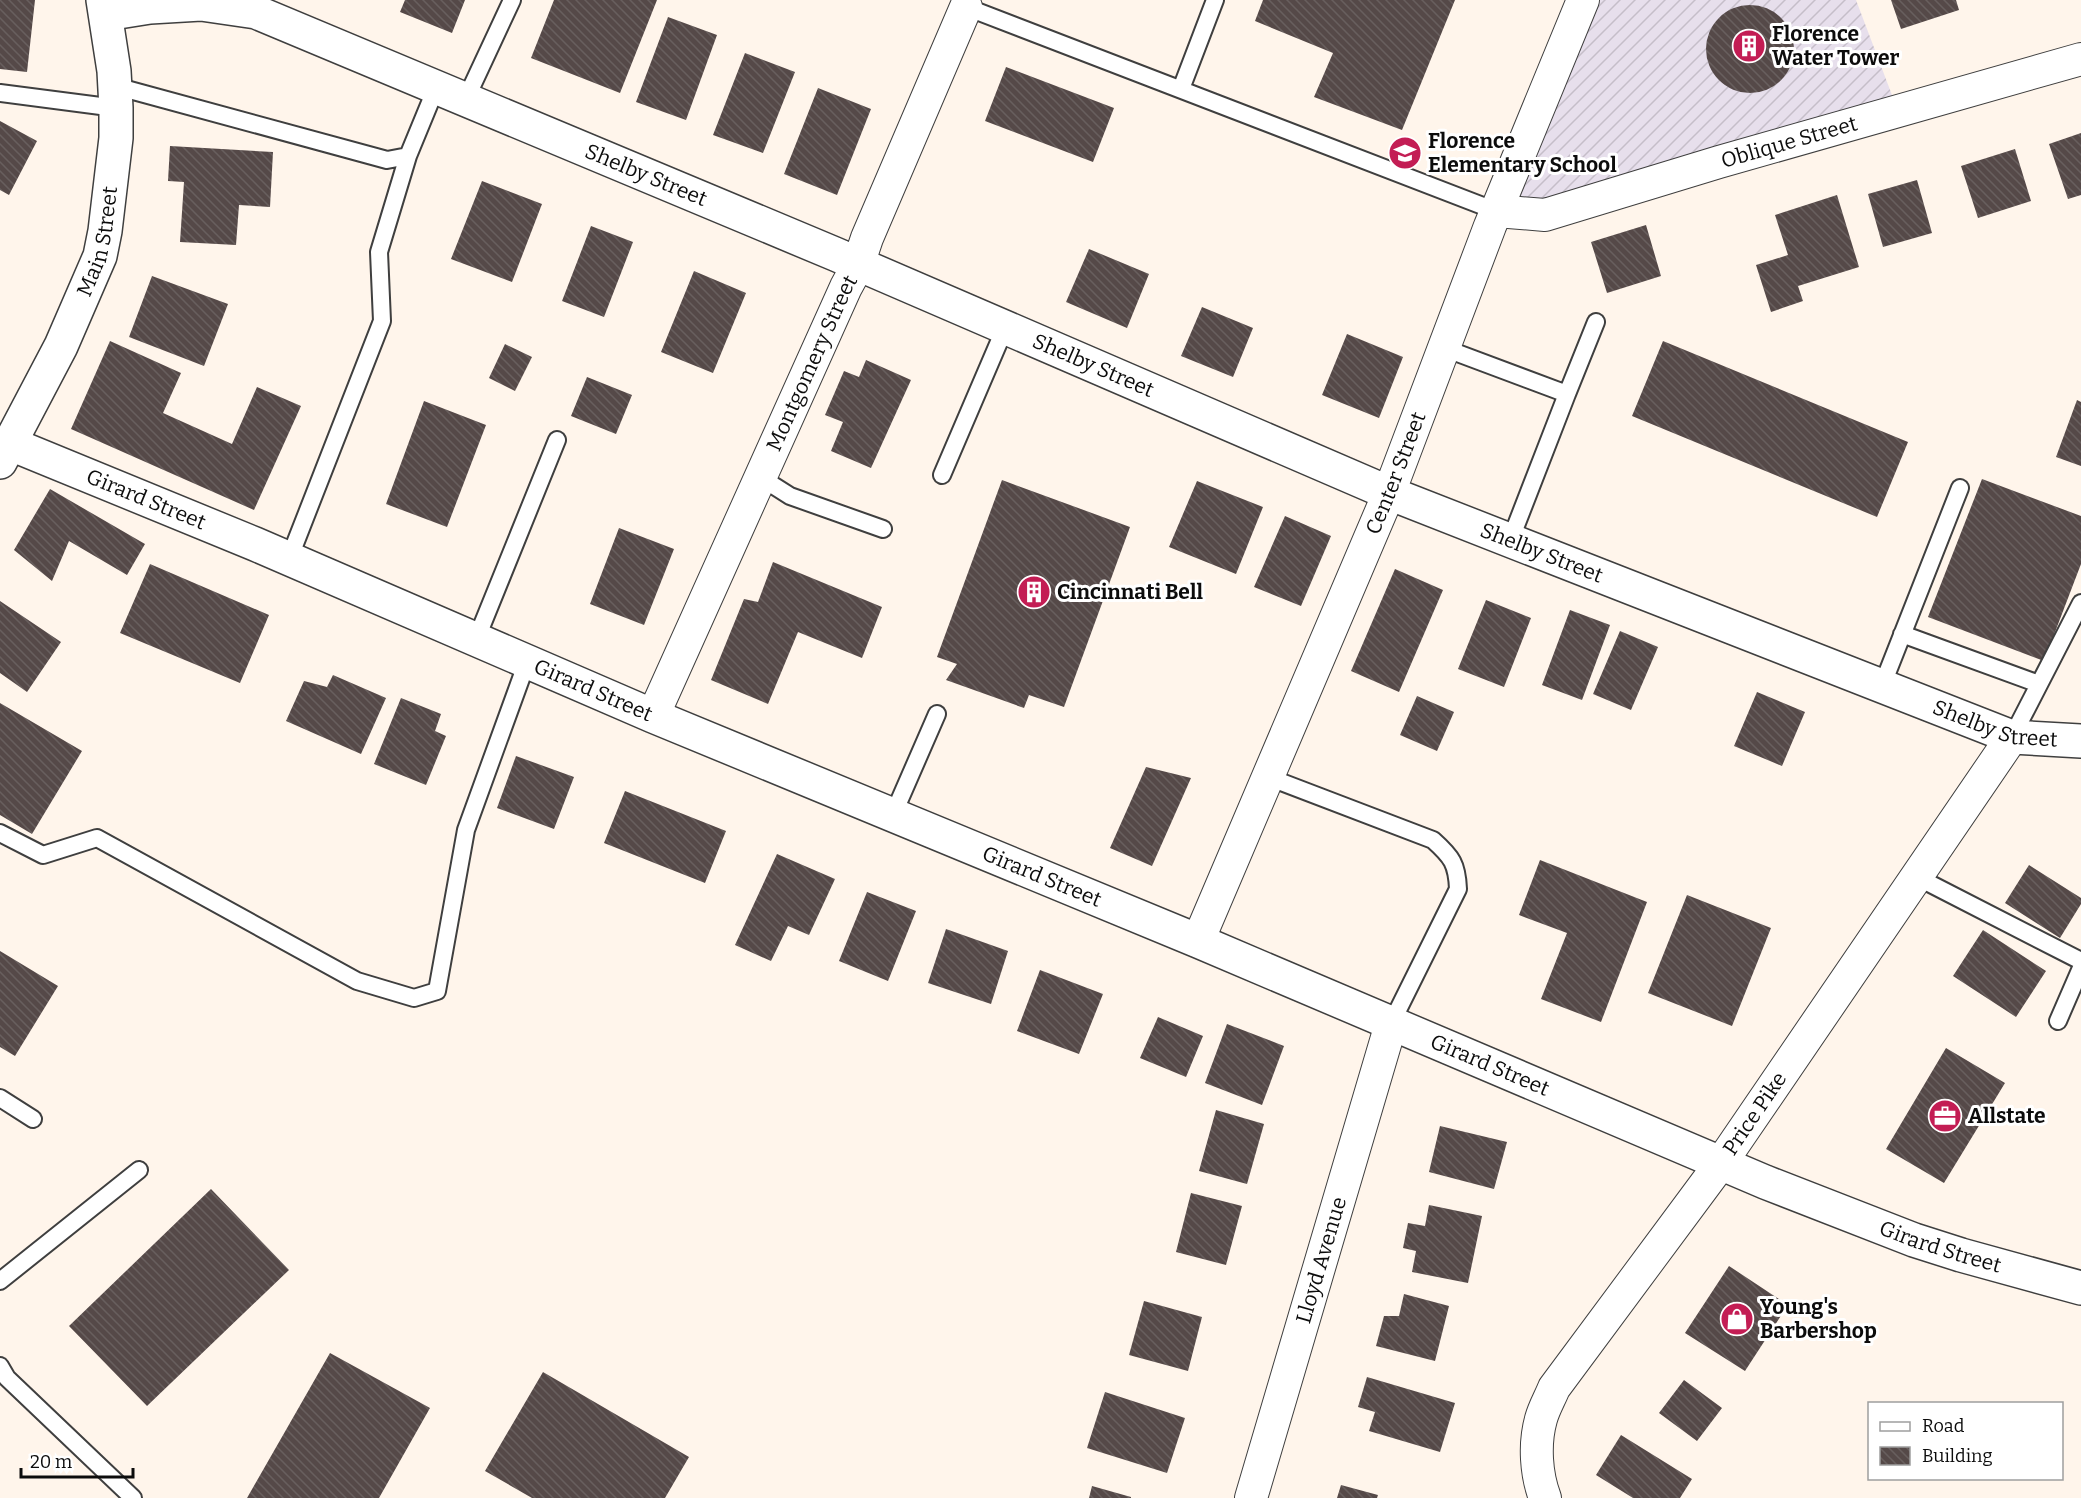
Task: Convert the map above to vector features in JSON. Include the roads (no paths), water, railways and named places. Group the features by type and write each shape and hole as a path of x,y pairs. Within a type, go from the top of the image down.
{"street":[{"name":"Center Street","path":"1198,941 1389,493 1496,211 1583,0"},
{"name":"Montgomery Street","path":"653,716 846,287 858,265 967,3"},
{"name":"Shelby Street","path":"105,7 201,4 256,12 858,265 1389,493 2012,737 2081,741"},
{"name":"Main Street","path":"5,453 61,346 100,256 116,138 116,97 105,7"},
{"name":"Oblique Street","path":"1496,211 1545,215 1719,162 2081,59"},
{"name":"Girard Street","path":"5,453 288,558 653,716 1198,941 1766,1182 1914,1240 2081,1288"},
{"name":"Price Pike","path":"1545,1498 1536,1453 1540,1420 1554,1388 1721,1163 2012,737"},
{"name":"Lloyd Avenue","path":"1251,1498 1391,1024"}],"lane":[{"path":"465,100 512,0"},
{"path":"1181,89 1215,0"},
{"path":"967,3 1496,211"},
{"path":"288,558 382,321 380,252 408,156 436,88"},
{"path":"0,93 116,97 387,160 408,156"},
{"path":"1510,541 1596,321"},
{"path":"942,475 1005,328"},
{"path":"1444,348 1567,394"},
{"path":"476,640 557,440"},
{"path":"760,477 790,496 884,529"},
{"path":"1882,686 1960,488"},
{"path":"2012,737 2081,603"},
{"path":"1902,634 2039,684"},
{"path":"0,833 43,855 97,838 357,981 414,998 437,990 466,830 527,662"},
{"path":"893,815 937,714"},
{"path":"1268,777 1433,840 1449,854 1457,871 1458,889 1391,1024"},
{"path":"1917,876 2081,961"},
{"path":"2058,1021 2081,968"},
{"path":"0,1098 33,1119"},
{"path":"0,1281 139,1170"},
{"path":"0,1366 8,1378 133,1498"}],"place":[{"name":"Florence Water Tower","path":"1749,46"},
{"name":"Florence Elementary School","path":"1405,153"},
{"name":"Cincinnati Bell","path":"1034,592"},
{"name":"Allstate","path":"1945,1116"},
{"name":"Young's Barbershop","path":"1737,1319"}]}
